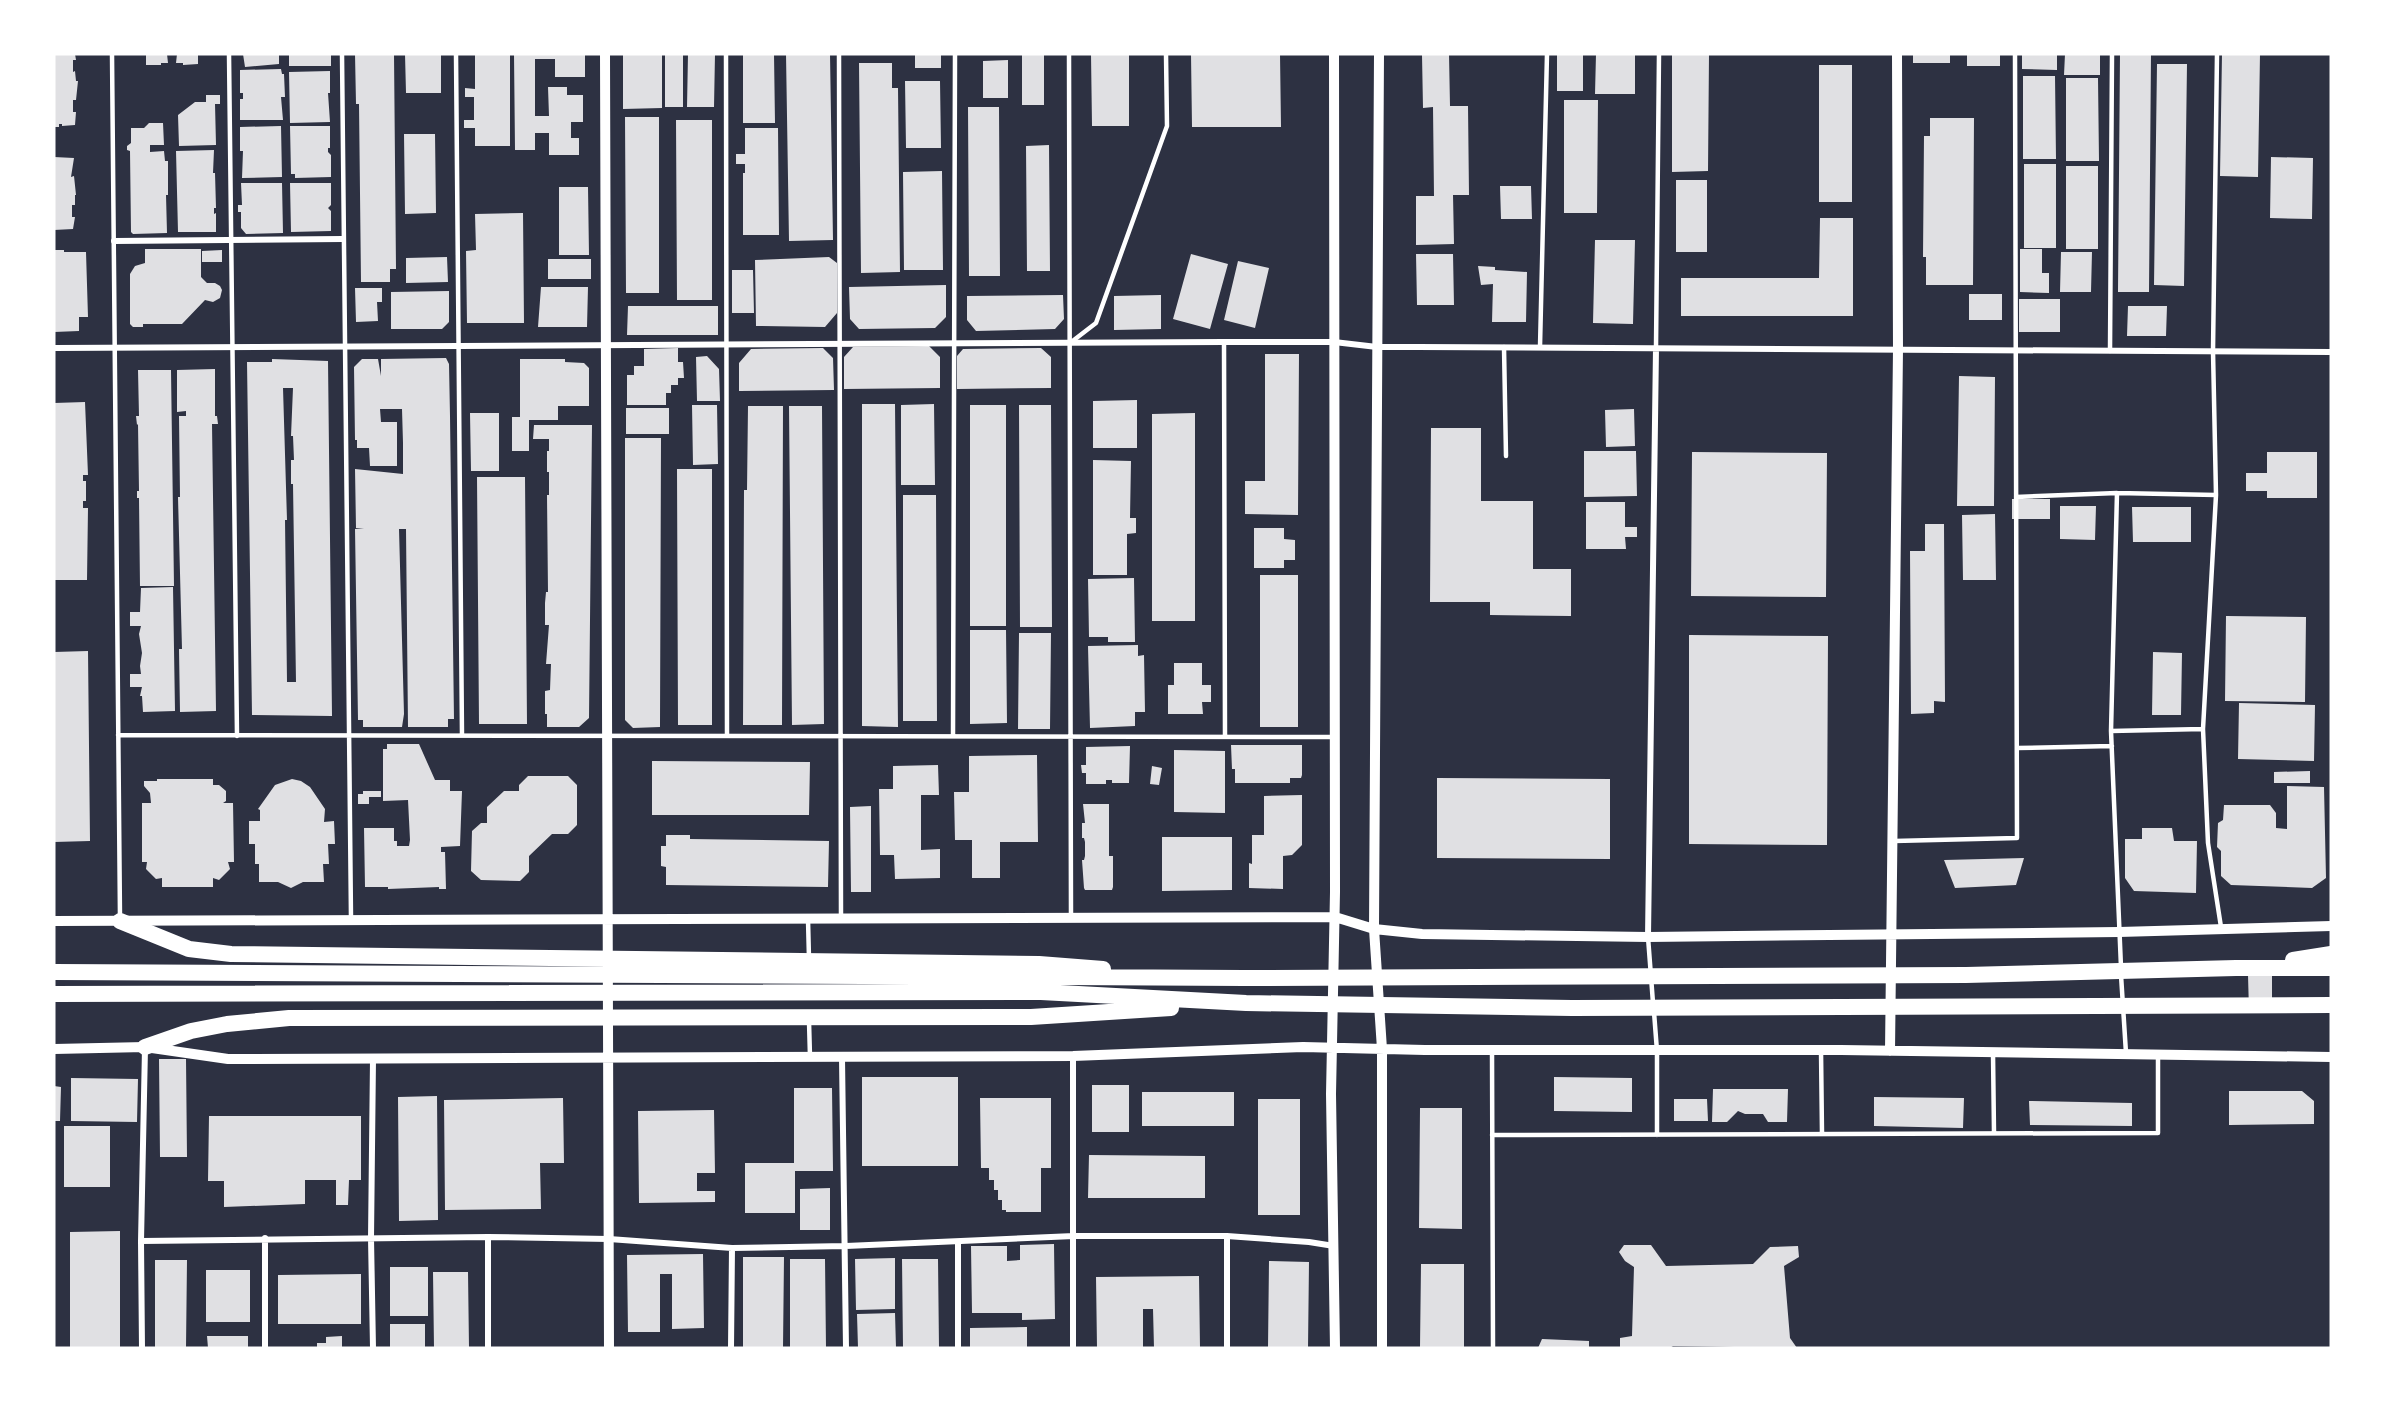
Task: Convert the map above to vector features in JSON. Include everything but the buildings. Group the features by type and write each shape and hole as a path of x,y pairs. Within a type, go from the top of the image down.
{"highway":[{"path":"120,921 189,949 231,954 1039,964 1244,978"},
{"path":"2236,968 2331,954"},
{"path":"54,972 1244,978 1954,976 2236,968 2331,968"},
{"path":"54,994 1041,993 1246,1003 1572,1008 2331,1005"},
{"path":"145,1047 191,1031 227,1024 289,1018 1031,1017 1246,1003"}],"street":[{"path":"605,54 609,1348"},
{"path":"1334,54 1335,917 1331,1094 1335,1348"},
{"path":"1379,54 1374,930 1382,1050 1382,1348"},
{"path":"1890,1051 1898,350 1897,54"},
{"path":"114,241 344,239"},
{"path":"54,348 1334,342 1377,346 2331,352"},
{"path":"1648,937 1656,348"},
{"path":"54,921 1335,917 1374,930 1648,937 2119,932 2331,926"},
{"path":"54,1048 145,1047 228,1059 1073,1056 1303,1047 1382,1050 2157,1053 2331,1057"},
{"path":"142,1348 141,1241 145,1047"},
{"path":"1073,1056 1073,1348"},
{"path":"842,1058 846,1348"},
{"path":"373,1059 371,1238 373,1348"},
{"path":"141,1241 488,1237 609,1239 732,1248 846,1246 1074,1236 1227,1236 1334,1246"},
{"path":"1227,1236 1227,1348"},
{"path":"488,1237 488,1348"},
{"path":"265,1238 265,1348"},
{"path":"958,1242 958,1348"},
{"path":"731,1348 732,1248"}],"lane":[{"path":"112,54 120,921"},
{"path":"229,54 237,736"},
{"path":"342,54 351,920"},
{"path":"456,54 462,735"},
{"path":"726,54 727,736"},
{"path":"839,54 841,918"},
{"path":"953,736 955,54"},
{"path":"1069,54 1071,918"},
{"path":"1070,343 1096,323 1167,126 1166,54"},
{"path":"1540,347 1547,54"},
{"path":"1656,348 1659,54"},
{"path":"1893,841 2017,838 2015,54"},
{"path":"2110,351 2112,54"},
{"path":"2217,54 2213,351 2216,495 2203,729 2208,843 2221,930"},
{"path":"1224,342 1225,737"},
{"path":"1504,347 1506,456"},
{"path":"2016,497 2117,493 2216,495"},
{"path":"2117,493 2111,731 2126,1053"},
{"path":"2111,731 2203,729"},
{"path":"118,735 1334,737"},
{"path":"2017,748 2112,746"},
{"path":"808,919 809,999"},
{"path":"1648,937 1657,1051 1658,1135"},
{"path":"809,1010 810,1058"},
{"path":"1492,1050 1493,1348"},
{"path":"1821,1050 1822,1134"},
{"path":"1993,1053 1994,1133"},
{"path":"1492,1135 2158,1133 2157,1053"}]}
